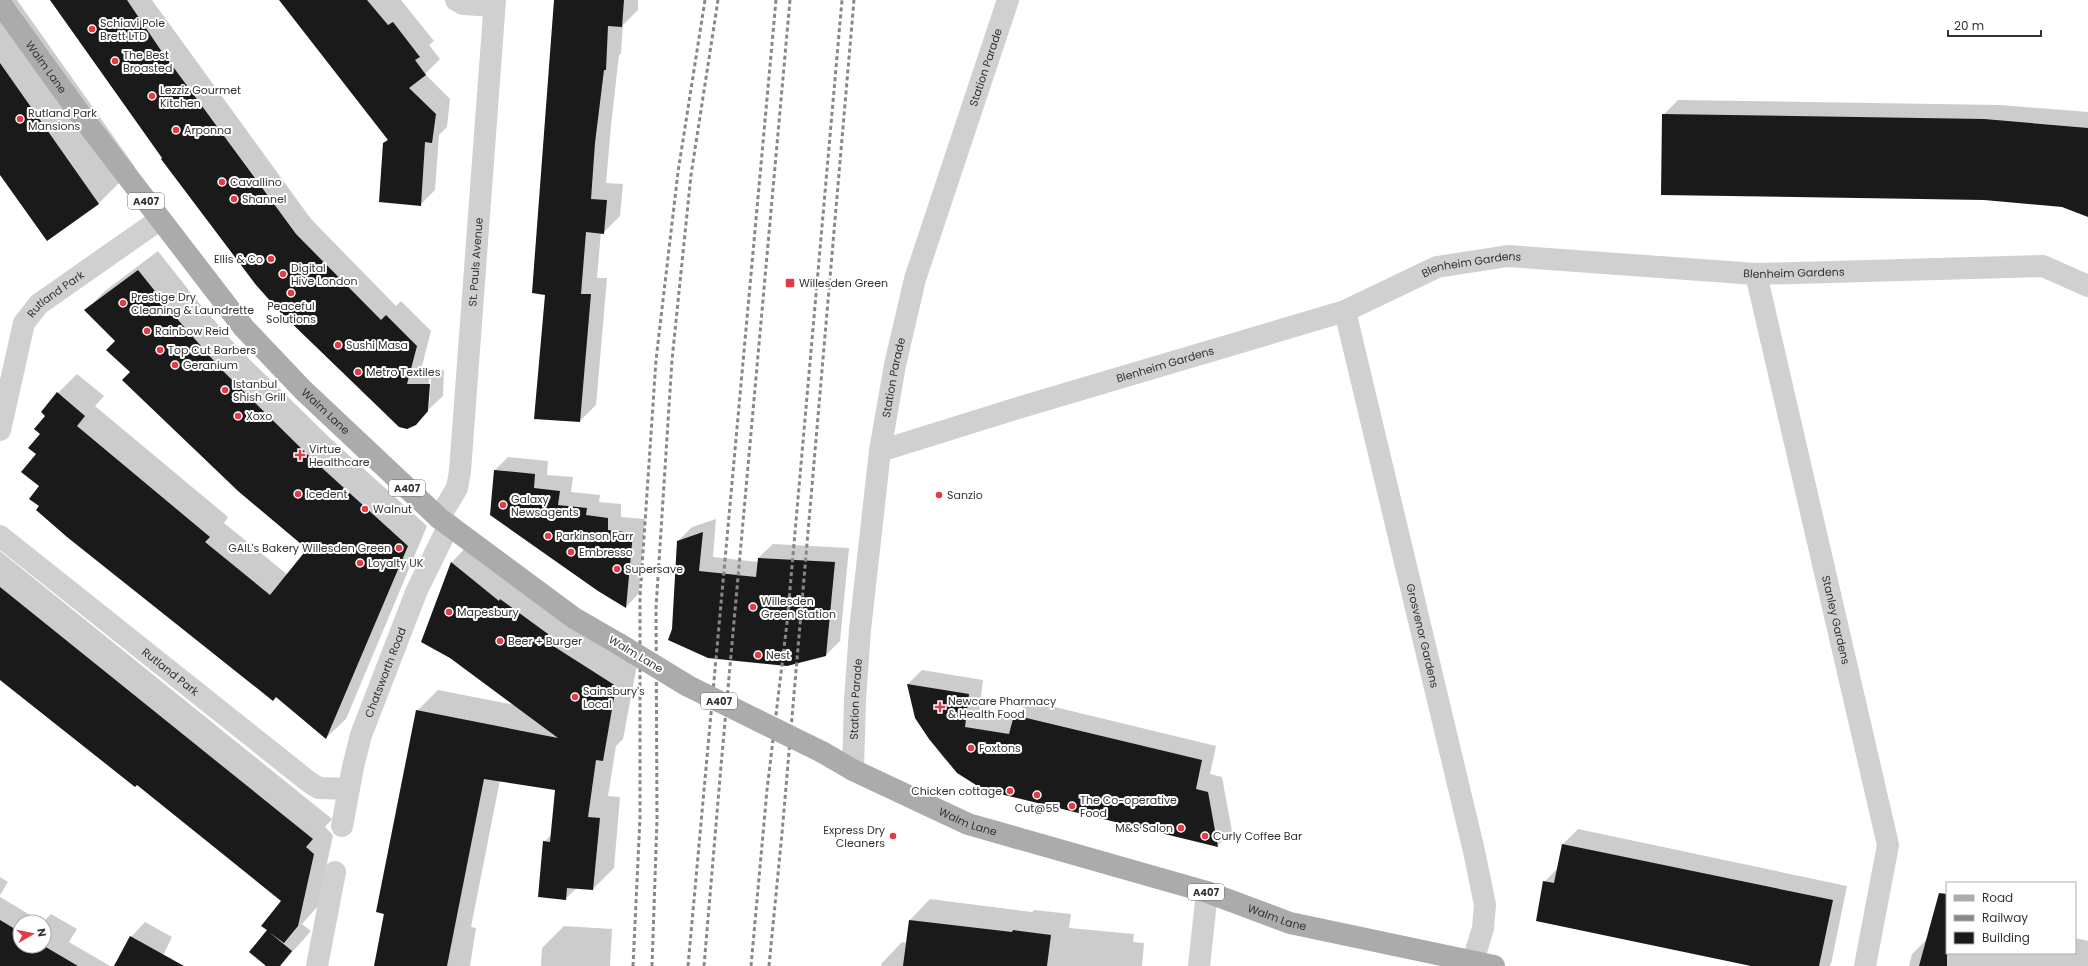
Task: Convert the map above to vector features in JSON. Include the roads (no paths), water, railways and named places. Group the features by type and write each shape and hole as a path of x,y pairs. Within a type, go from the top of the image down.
{"main road":[{"name":"Walm Lane","path":"0,3 159,220 244,328 303,390 444,521 484,553 574,618 620,644 688,686 822,752 853,770 968,824 1207,892 1290,923 1358,939 1494,966"}],"street":[{"path":"456,0 463,4 495,3"},
{"name":"Station Parade","path":"853,770 855,700 860,630 880,451 895,365 915,279 1008,0"},
{"name":"St. Pauls Avenue","path":"444,521 458,488 460,471 495,3"},
{"name":"Rutland Park","path":"0,430 24,323 39,304 159,220"},
{"name":"Blenheim Gardens","path":"880,451 1018,408 1345,311 1437,267 1508,256 1756,274 2043,266 2088,286"},
{"name":"Stanley Gardens","path":"1756,274 1888,845 1866,966"},
{"name":"Grosvenor Gardens","path":"1345,311 1485,905 1483,928 1473,961"},
{"name":"Chatsworth Road","path":"342,826 361,735 444,521"},
{"name":"Rutland Park","path":"0,536 309,782 323,789 349,789"},
{"path":"317,966 334,872"},
{"path":"1199,966 1207,892"}],"railway":[{"path":"633,966 640,818 640,597 656,360 678,172 705,0"},
{"path":"652,966 657,820 656,608 672,360 691,175 718,0"},
{"path":"688,966 776,0"},
{"path":"704,966 790,0"},
{"path":"751,966 767,790 787,623 842,0"},
{"path":"769,966 782,833 854,0"}],"place":[{"name":"Schiavi Pole Brett LTD","path":"92,29"},
{"name":"The Best Broasted","path":"115,61"},
{"name":"Lezziz Gourmet Kitchen","path":"152,96"},
{"name":"Rutland Park Mansions","path":"20,119"},
{"name":"Arponna","path":"176,130"},
{"name":"Cavallino","path":"222,182"},
{"name":"Shannel","path":"234,199"},
{"name":"Ellis & Co","path":"271,259"},
{"name":"Digital Hive London","path":"283,274"},
{"name":"Willesden Green","path":"790,283"},
{"name":"Peaceful Solutions","path":"291,293"},
{"name":"Prestige Dry Cleaning & Laundrette","path":"123,303"},
{"name":"Rainbow Reid","path":"147,331"},
{"name":"Sushi Masa","path":"338,345"},
{"name":"Top Cut Barbers","path":"160,350"},
{"name":"Geranium","path":"175,365"},
{"name":"Metro Textiles","path":"358,372"},
{"name":"Istanbul Shish Grill","path":"225,390"},
{"name":"Xoxo","path":"238,416"},
{"name":"Virtue Healthcare","path":"300,455"},
{"name":"Icedent","path":"298,494"},
{"name":"Sanzio","path":"939,495"},
{"name":"Galaxy Newsagents","path":"503,505"},
{"name":"Walnut","path":"365,509"},
{"name":"Parkinson Farr","path":"548,536"},
{"name":"GAIL's Bakery Willesden Green","path":"399,548"},
{"name":"Embresso","path":"571,552"},
{"name":"Loyalty UK","path":"360,563"},
{"name":"Supersave","path":"617,569"},
{"name":"Willesden Green Station","path":"753,607"},
{"name":"Mapesbury","path":"449,612"},
{"name":"Beer + Burger","path":"500,641"},
{"name":"Nest","path":"758,655"},
{"name":"Sainsbury's Local","path":"575,697"},
{"name":"Newcare Pharmacy & Health Food","path":"940,707"},
{"name":"Foxtons","path":"971,748"},
{"name":"Chicken cottage","path":"1010,791"},
{"name":"Cut@55","path":"1037,795"},
{"name":"The Co-operative Food","path":"1072,806"},
{"name":"M&S Salon","path":"1181,828"},
{"name":"Express Dry Cleaners","path":"893,836"},
{"name":"Curly Coffee Bar","path":"1205,836"}]}
